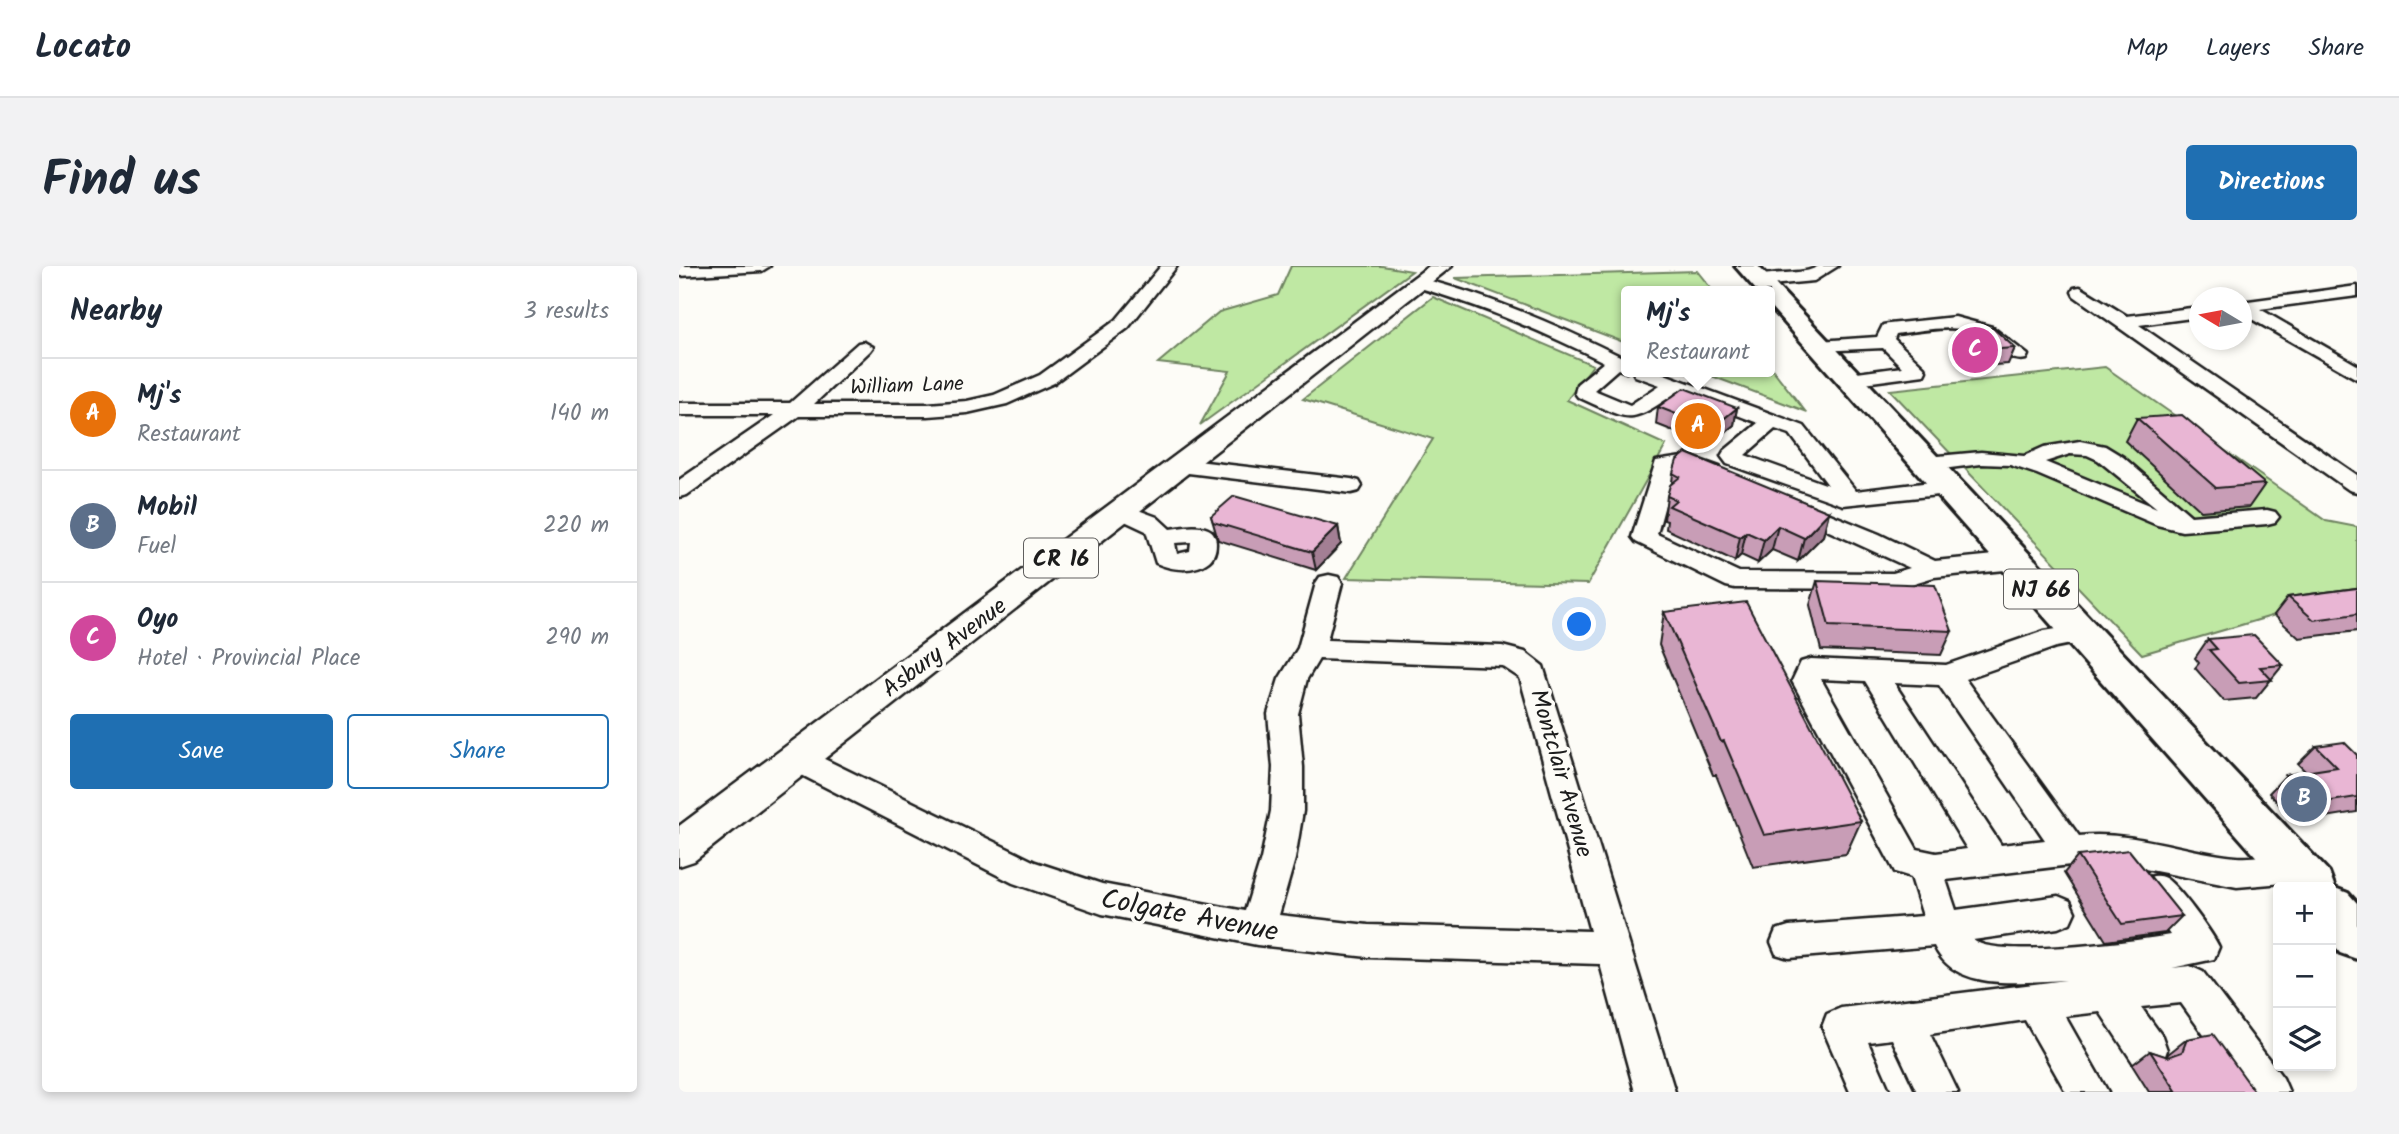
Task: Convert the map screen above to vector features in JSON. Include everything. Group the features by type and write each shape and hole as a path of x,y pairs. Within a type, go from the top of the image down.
{"highway":[{"name":"NJ 66","path":"1775,298 2303,877"},
{"path":"2336,914 2357,937"}],"main road":[{"name":"Asbury Avenue","path":"679,849 1431,275"}],"street":[{"path":"682,279 703,268 762,266"},
{"name":"William Lane","path":"679,408 946,409 982,404 1019,393 1047,379 1122,324 1169,266"},
{"path":"1761,283 1814,276 1830,266"},
{"path":"1431,275 1469,298 1562,334 1621,364"},
{"path":"2080,292 2351,475"},
{"path":"2252,306 2357,292"},
{"path":"2252,312 2357,373"},
{"path":"2124,322 2189,313"},
{"path":"1884,342 1889,329 1955,322 1986,331 2019,355"},
{"path":"1819,346 1884,342 1890,344 1917,371 1849,379"},
{"path":"679,490 795,409 864,347"},
{"path":"1621,364 1584,388 1585,393 1627,411 1635,411 1675,384"},
{"path":"1656,377 1797,430 1850,498"},
{"path":"1772,421 1732,456 1835,497 1850,498 1938,475 1981,458 2012,459 2028,463 2165,520 2190,524 2267,517"},
{"path":"2028,463 2040,455 2060,450 2083,448 2097,451 2190,524"},
{"path":"1932,569 1871,539 1689,462 1664,466 1644,537 1735,580 1893,581 1932,569 2015,561"},
{"path":"1180,466 1351,486"},
{"path":"1122,511 1155,525 1165,537"},
{"path":"1257,929 1278,859 1287,811 1288,767 1283,714 1290,686 1311,649 1329,583"},
{"path":"2082,634 2053,638 1947,675 1811,669 1806,681 1907,862 1936,867 2104,847 2237,872 2303,877"},
{"name":"Montclair Avenue","path":"1311,649 1502,656 1526,665 1533,673 1655,1092"},
{"path":"1873,672 1992,860"},
{"path":"1947,675 2071,851"},
{"name":"Colgate Avenue","path":"797,760 1049,883 1102,899 1257,929 1368,941 1613,948"},
{"path":"1924,865 1944,928 1952,944 1972,961 2002,965 2115,961 2201,947 2124,851"},
{"path":"1789,942 1915,933 1973,922 2058,912"},
{"path":"1870,1092 1841,1027 2190,984 2269,1092"},
{"path":"2109,993 2147,1050"},
{"path":"2035,1001 2088,1092"},
{"path":"1902,1020 1938,1092"}],"green space":[{"path":"1291,266 1382,266 1412,271 1200,425 1230,371 1158,363 1219,312 1278,295"},
{"path":"1697,271 1709,286 1621,286 1621,341 1455,278"},
{"path":"1433,297 1593,365 1567,400 1666,445 1588,584 1346,578 1433,439 1303,399"},
{"path":"2105,367 2326,521 2357,527 2357,591 2142,654 1890,390"},
{"path":"1775,372 1805,411 1714,377 1775,377"}],"building":[{"path":"1993,328 2015,348 1986,350 1965,330"},
{"path":"1684,388 1737,408 1712,428 1658,407"},
{"path":"2182,415 2265,484 2216,488 2137,418"},
{"path":"1686,453 1829,512 1804,538 1778,526 1764,540 1746,532 1740,537 1669,506 1676,500 1667,496 1670,485 1680,477 1673,473 1677,460"},
{"path":"1234,496 1338,526 1312,552 1213,522 1211,516"},
{"path":"1817,581 1935,585 1952,631 1829,626"},
{"path":"2357,588 2357,614 2314,620 2288,597"},
{"path":"1746,602 1861,821 1764,835 1664,612"},
{"path":"2254,635 2283,665 2260,667 2272,680 2239,683 2209,650 2217,649 2208,639"},
{"path":"2344,742 2357,755 2357,797 2313,804 2286,775 2337,767 2316,746"},
{"path":"2129,850 2182,916 2122,924 2078,856"},
{"path":"2213,1034 2255,1092 2177,1092 2150,1051 2168,1057 2182,1052 2187,1039"}],"place":[{"name":"Oyo","path":"1975,350"},
{"name":"Mj's","path":"1698,426"},
{"name":"Mobil","path":"2304,799"}]}
